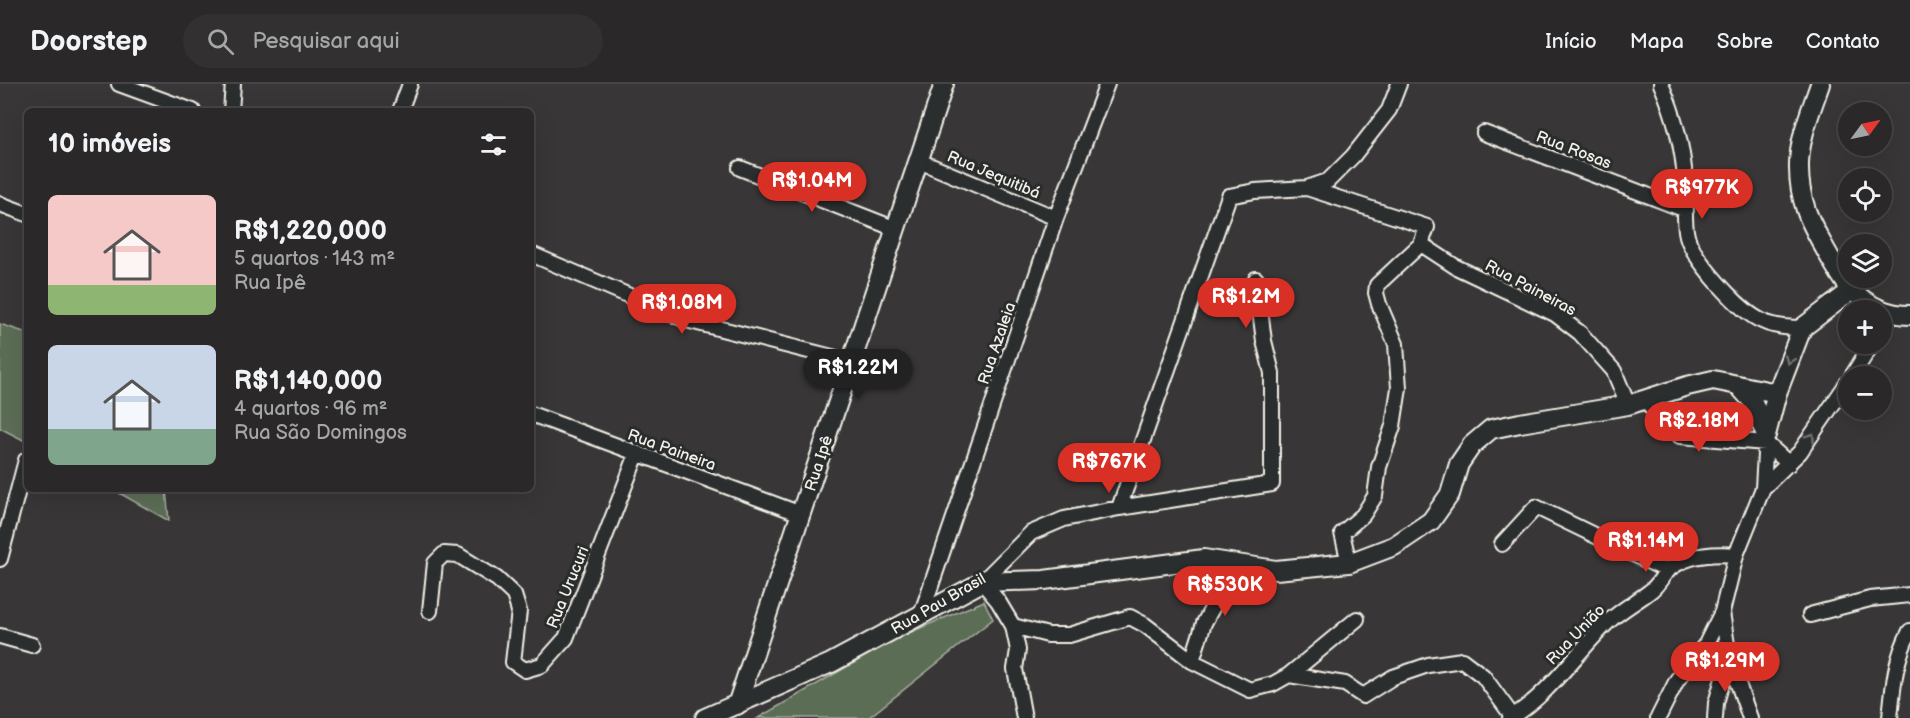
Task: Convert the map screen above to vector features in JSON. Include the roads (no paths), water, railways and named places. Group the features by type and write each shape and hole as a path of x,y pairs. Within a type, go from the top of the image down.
{"street":[{"path":"119,84 185,108"},
{"path":"231,108 233,84"},
{"path":"401,108 410,84"},
{"name":"Rua Azaleia","path":"921,615 1056,218 1107,84"},
{"path":"1119,508 1229,196 1256,191 1307,188 1328,181 1353,156 1389,110 1400,84"},
{"path":"1661,84 1674,115 1681,142 1687,237 1710,276 1745,310 1761,321 1790,328 1802,328"},
{"path":"1820,84 1802,138 1798,170 1802,192 1807,212 1836,267 1852,290 1866,300"},
{"name":"Rua Ipê","path":"734,711 919,161 940,85"},
{"name":"Rua Rosas","path":"1484,133 1686,210"},
{"name":"Rua Jequitibá","path":"919,161 1056,218"},
{"path":"740,168 896,229"},
{"path":"1307,188 1426,227 1420,244 1377,285 1376,293 1379,304 1396,344 1399,388 1393,426 1378,467 1375,496 1364,515 1342,533 1349,563"},
{"path":"0,204 24,213"},
{"name":"Rua Paineiras","path":"1420,244 1456,267 1555,314 1580,333 1614,371 1637,402 1680,436 1766,439"},
{"path":"534,255 686,320 852,362"},
{"name":"Rua Pau Brasil","path":"705,718 734,711 831,663 982,582 1032,533 1064,519 1272,484 1272,373 1264,341 1256,279"},
{"path":"1658,718 1677,680 1706,644 1722,612 1737,555 1763,488 1766,439 1777,393 1802,328 1852,290"},
{"path":"1892,320 1910,315"},
{"path":"982,582 1044,580 1204,559 1276,570 1349,563 1394,546 1431,521 1450,494 1459,464 1472,445 1491,429 1637,402 1713,380 1727,381 1777,393"},
{"path":"1738,385 1754,402 1766,439 1789,464"},
{"path":"1763,488 1800,452 1838,397"},
{"name":"Rua Paineira","path":"534,415 801,514"},
{"name":"Rua Urucuri","path":"430,611 435,563 444,554 458,555 497,579 514,596 519,611 513,662 525,670 542,665 566,638 637,454"},
{"path":"0,560 24,468"},
{"path":"1502,544 1536,507 1668,571"},
{"name":"Rua União","path":"1511,718 1528,707 1609,621 1651,591 1668,571 1682,561 1712,553 1737,555"},
{"path":"1197,664 1204,623 1236,564"},
{"path":"982,582 998,601 1013,626 1018,650 1015,669 1024,718"},
{"path":"1810,615 1870,599 1910,595"},
{"path":"1722,612 1729,658 1750,718"},
{"path":"1013,626 1048,635 1069,635 1130,617 1145,625 1197,664 1250,690 1274,684 1290,675 1357,619"},
{"path":"1890,718 1894,671 1902,645 1910,632"},
{"path":"0,636 32,645"},
{"path":"1715,718 1716,703 1729,658"},
{"path":"1290,675 1345,684 1363,696 1393,677 1428,665 1462,660 1483,676 1511,718"}]}
